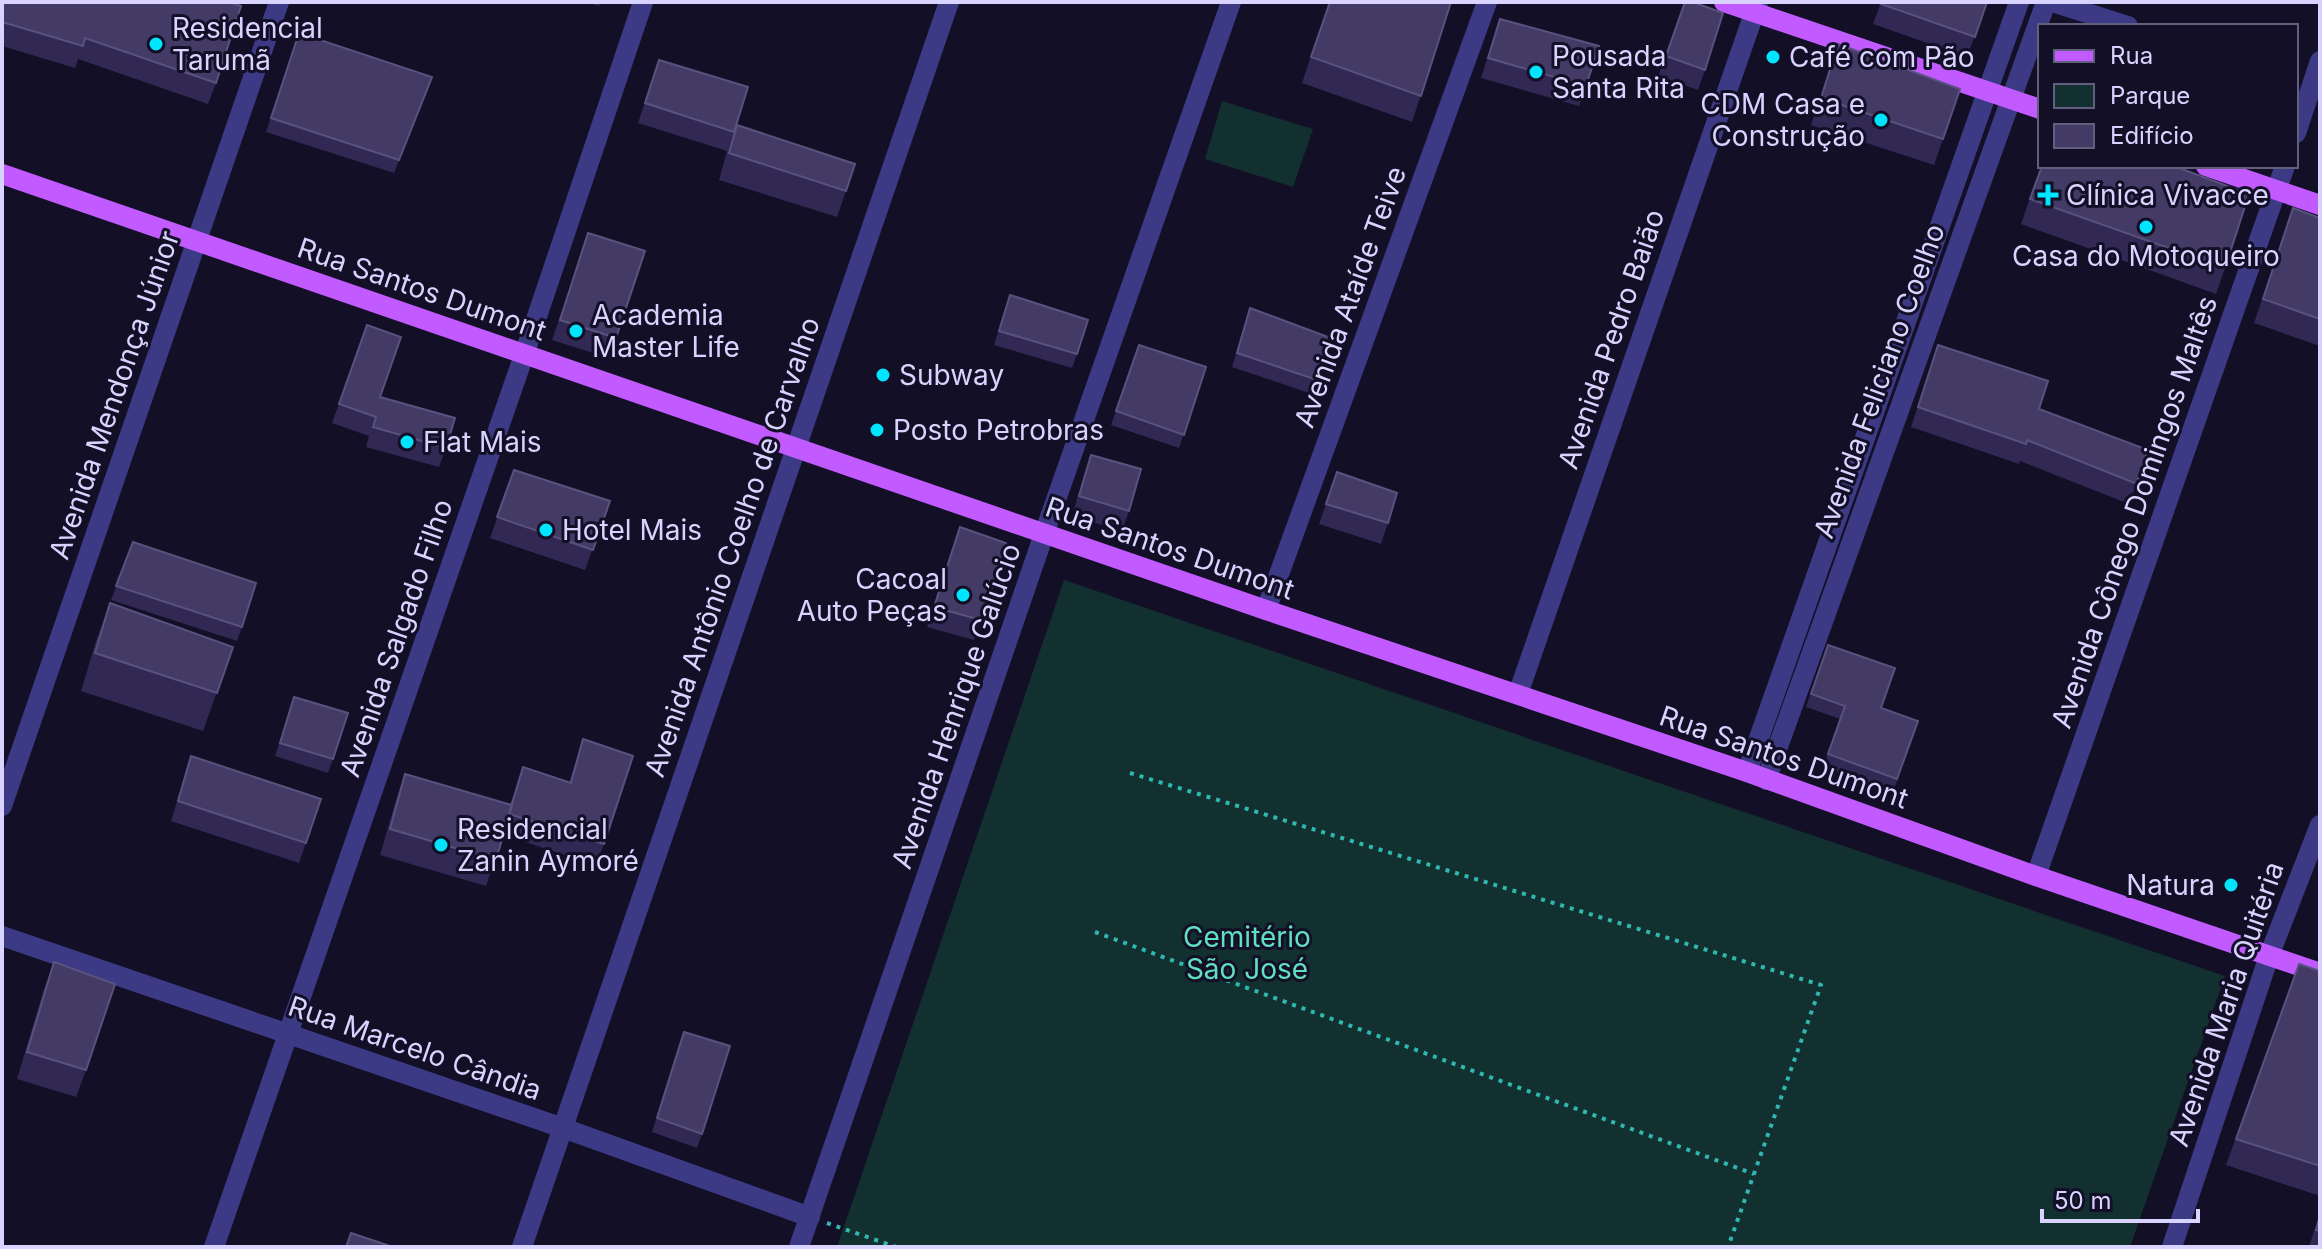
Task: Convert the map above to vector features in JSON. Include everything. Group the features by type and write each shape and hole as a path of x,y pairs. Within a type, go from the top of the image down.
{"main road":[{"path":"1724,2 1756,7 2038,108"},
{"path":"2212,168 2320,205"},
{"name":"Rua Santos Dumont","path":"2,174 1756,776 2320,973"}],"street":[{"name":"Avenida Mendonça Júnior","path":"2,806 279,2"},
{"name":"Avenida Salgado Filho","path":"214,1247 524,355 643,2"},
{"name":"Avenida Antônio Coelho de Carvalho","path":"522,1247 949,2"},
{"name":"Avenida Henrique Galúcio","path":"799,1247 1231,2"},
{"name":"Avenida Ataíde Teive","path":"1266,610 1487,2"},
{"name":"Avenida Feliciano Coelho","path":"1756,776 2019,2"},
{"name":"Avenida Feliciano Coelho","path":"2040,24 2049,2"},
{"path":"2049,2 2115,24"},
{"name":"Avenida Pedro Baião","path":"1518,694 1756,7"},
{"name":"Avenida Feliciano Coelho","path":"1756,776 2038,29"},
{"path":"2298,127 2320,61"},
{"name":"Avenida Cônego Domingos Maltês","path":"2036,876 2284,168"},
{"name":"Avenida Maria Quitéria","path":"2172,1247 2269,956 2320,825"},
{"name":"Rua Marcelo Cândia","path":"2,936 563,1128 810,1217"}],"path":[{"path":"1130,773 1821,985 1728,1247"},
{"path":"1095,932 1754,1174"},
{"path":"810,1217 896,1247"}],"green space":[{"path":"1222,101 1313,129 1293,187 1205,159"},
{"name":"Cemitério São José","path":"1064,580 2225,976 2130,1247 837,1247"}],"building":[{"name":"Residencial Tarumã","path":"2,2 228,2 241,6 216,83 85,38 83,46 2,22"},
{"path":"1330,2 1451,2 1421,96 1311,57"},
{"path":"1685,2 1723,13 1705,70 1666,56"},
{"path":"1882,2 1987,2 1975,37"},
{"path":"1500,19 1599,46 1586,86 1488,58"},
{"path":"299,33 432,77 399,160 271,118"},
{"path":"1838,44 1960,89 1943,139 1821,98"},
{"path":"659,60 748,87 734,132 645,103"},
{"path":"737,125 855,164 846,191 729,153"},
{"name":"Casa do Motoqueiro","path":"2041,168 2179,168 2249,194 2225,268 2030,199"},
{"path":"2293,208 2320,218 2320,319 2263,299"},
{"path":"588,233 645,251 616,338 560,320"},
{"path":"1010,295 1088,320 1077,354 999,331"},
{"path":"1250,308 1331,338 1317,380 1237,353"},
{"path":"367,325 401,337 380,397 455,418 446,448 373,427 376,417 339,404"},
{"path":"1139,345 1206,367 1184,435 1116,411"},
{"path":"1938,345 2048,381 2039,409 2148,450 2137,484 2027,440 2026,444 1918,407"},
{"path":"1091,455 1141,469 1129,511 1079,496"},
{"path":"514,470 610,501 593,550 497,517"},
{"path":"1337,472 1397,493 1388,523 1326,504"},
{"name":"Cacoal Auto Peças","path":"960,527 1006,543 981,620 934,607"},
{"path":"133,542 256,583 242,627 116,586"},
{"path":"110,603 233,647 217,693 95,653"},
{"path":"1828,645 1895,668 1881,708 1918,721 1897,779 1828,754 1845,706 1811,694"},
{"path":"294,697 348,713 333,759 280,743"},
{"path":"583,739 633,756 604,844 509,814 523,767 571,783"},
{"path":"191,756 321,799 306,843 178,801"},
{"path":"405,774 512,805 496,860 390,829"},
{"path":"54,962 115,984 86,1070 27,1052"},
{"path":"2299,964 2320,971 2320,1166 2236,1139"},
{"path":"684,1032 730,1046 702,1134 657,1118"},
{"path":"351,1233 393,1247 346,1247"}],"place":[{"name":"Residencial Tarumã","path":"156,44"},
{"name":"Café com Pão","path":"1773,57"},
{"name":"Pousada Santa Rita","path":"1536,72"},
{"name":"CDM Casa e Construção","path":"1881,120"},
{"name":"Clínica Vivacce","path":"2048,195"},
{"name":"Casa do Motoqueiro","path":"2146,227"},
{"name":"Academia Master Life","path":"576,331"},
{"name":"Subway","path":"883,375"},
{"name":"Posto Petrobras","path":"877,430"},
{"name":"Flat Mais","path":"407,442"},
{"name":"Hotel Mais","path":"546,530"},
{"name":"Cacoal Auto Peças","path":"963,595"},
{"name":"Residencial Zanin Aymoré","path":"441,845"},
{"name":"Natura","path":"2231,885"}]}
